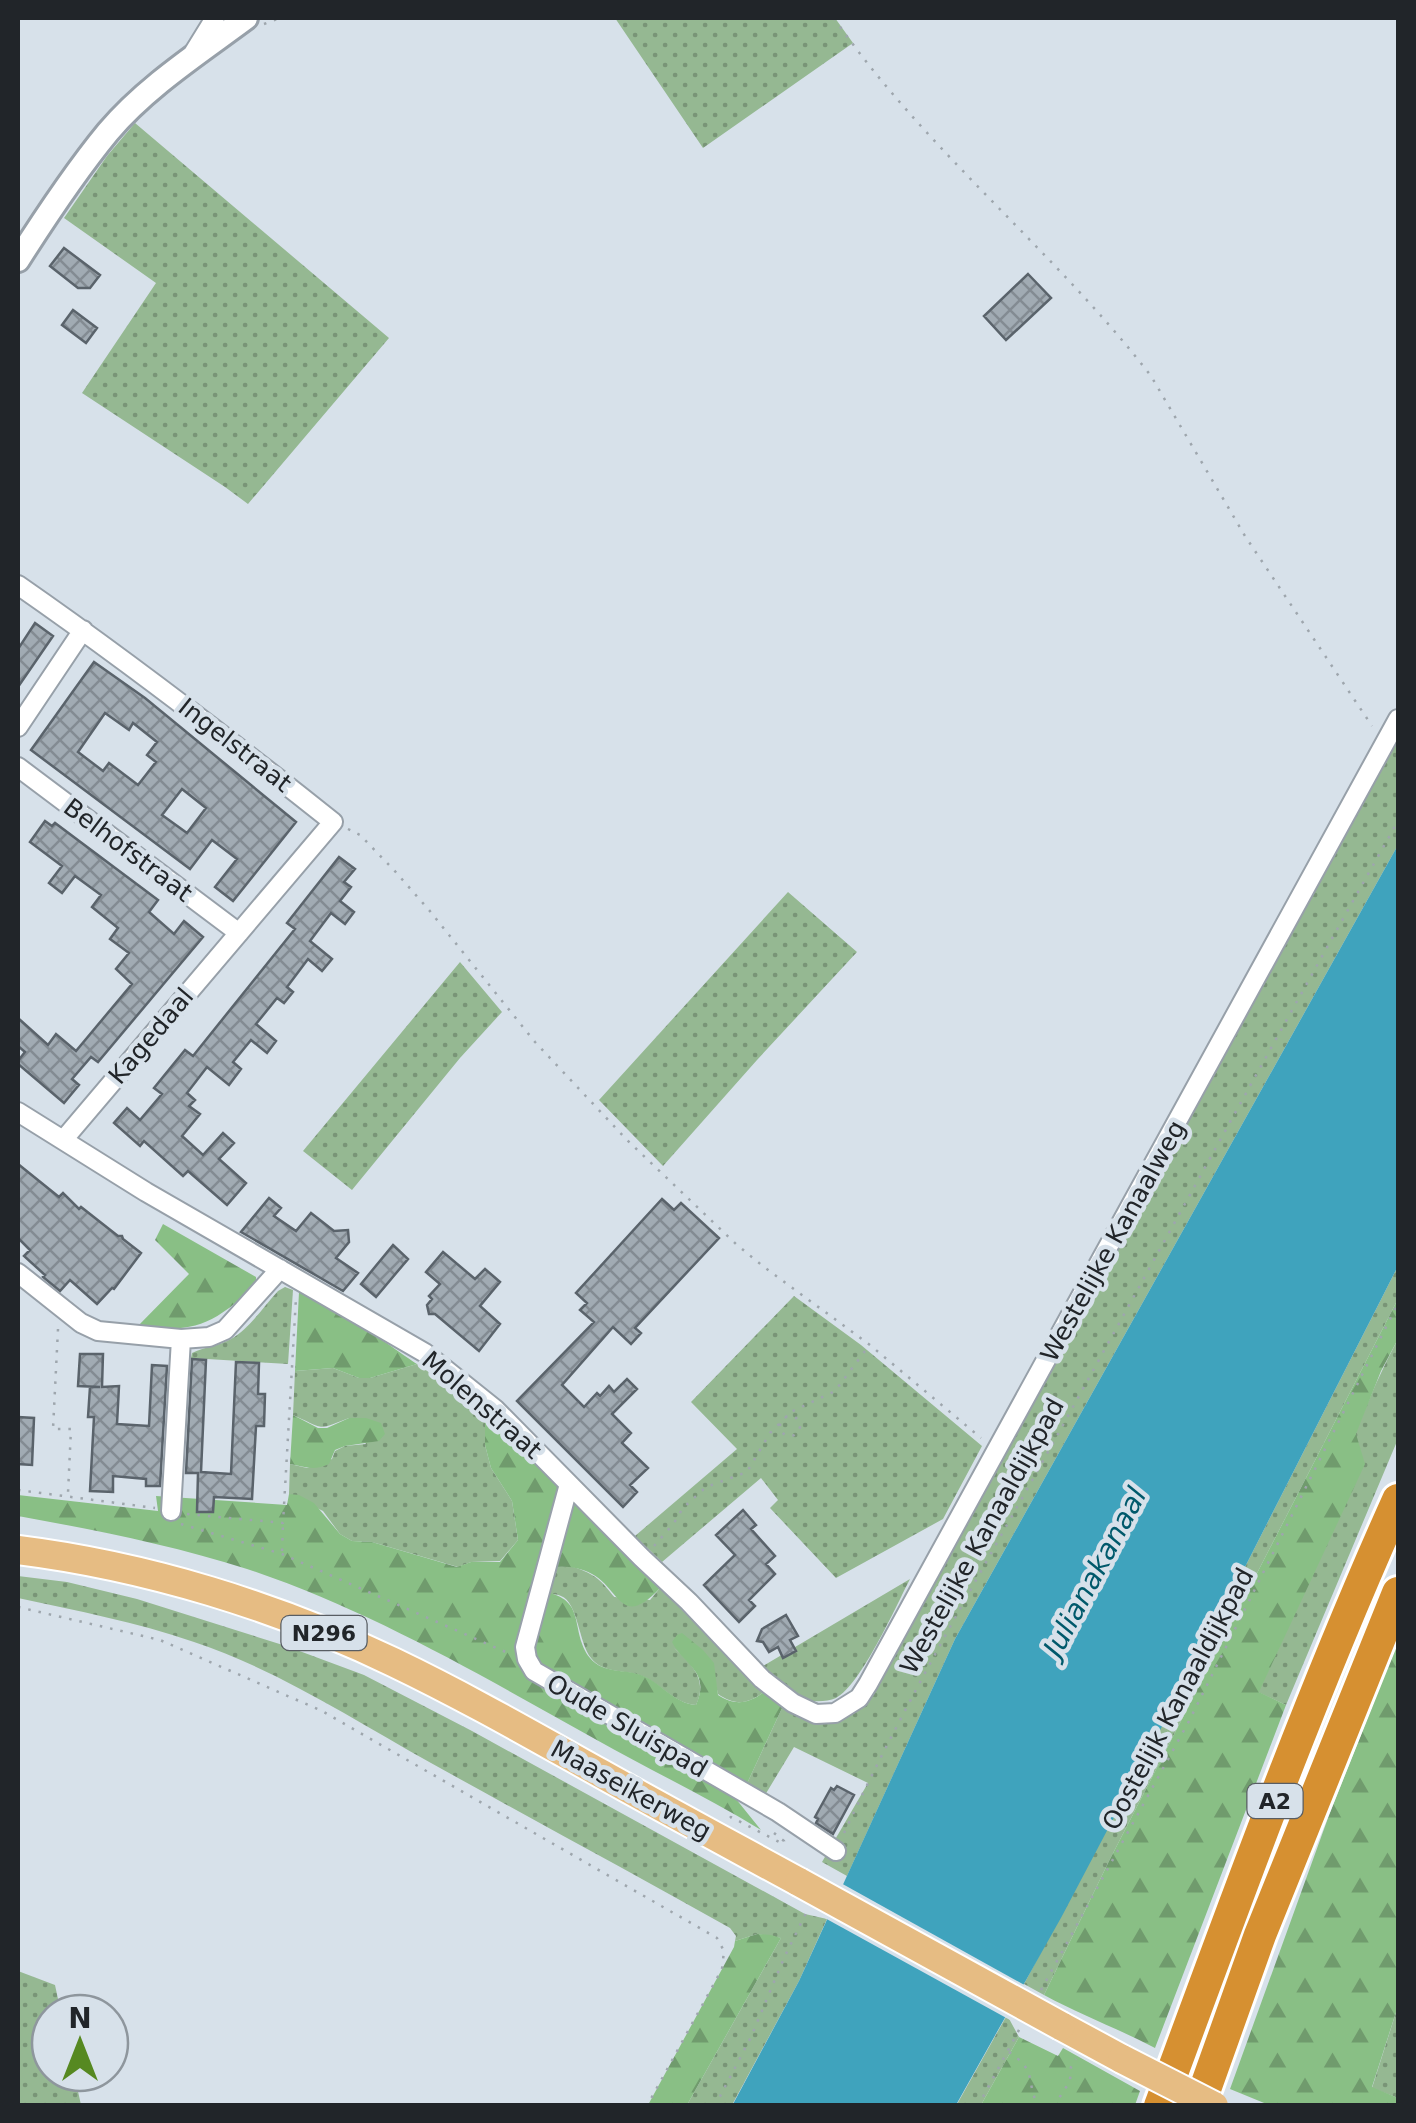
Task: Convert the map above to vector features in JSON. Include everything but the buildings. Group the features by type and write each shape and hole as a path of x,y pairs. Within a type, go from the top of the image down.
{"highway":[{"name":"A2","path":"1160,2106 1229,1919 1398,1500"},
{"name":"A2","path":"1199,2106 1274,1900 1398,1593"}],"main road":[{"name":"Maaseikerweg","path":"18,1550 89,1561 176,1582 260,1608 392,1662 485,1710 805,1894 1214,2106"}],"street":[{"path":"188,60 216,18"},
{"path":"18,260 109,131 188,60 246,18"},
{"name":"Ingelstraat","path":"18,585 211,724 334,822"},
{"path":"18,727 82,630"},
{"name":"Westelijke Kanaalweg","path":"793,1703 816,1714 835,1713 858,1698 1398,719"},
{"name":"Belhofstraat","path":"18,767 238,932"},
{"path":"238,932 334,822"},
{"name":"Kagedaal","path":"64,1139 238,932"},
{"name":"Molenstraat","path":"18,1112 146,1192 425,1353 495,1410 690,1602 762,1679 793,1703"},
{"path":"18,1273 98,1332 180,1339 209,1337 225,1330 280,1270"},
{"path":"172,1511 180,1339"},
{"name":"Oude Sluispad","path":"569,1484 525,1647 534,1671 778,1812 836,1850"}],"path":[{"path":"834,18 909,113 1151,376 1245,536 1341,682 1386,742"},
{"name":"Westelijke Kanaaldijkpad","path":"836,1850 870,1776 1398,821"},
{"path":"334,822 360,835 429,910 535,1042 628,1140 750,1256 870,1344 997,1451"},
{"path":"282,1554 297,1280"},
{"name":"Oostelijk Kanaaldijkpad","path":"1042,1989 1188,1724 1398,1303"},
{"path":"60,1306 53,1428 72,1430 68,1495"},
{"path":"642,1558 674,1523 682,1508 706,1487 747,1472 764,1441 783,1419 835,1391 870,1344"},
{"path":"18,1490 216,1518 283,1523"},
{"path":"172,1511 181,1524 282,1554 528,1660"},
{"path":"18,1606 160,1640 322,1711 717,1938 724,1952 722,1969 648,2106"},
{"path":"731,1817 783,1844 782,1839"},
{"path":"715,2106 751,2037 805,1894"},
{"path":"978,2106 1023,2022"},
{"path":"1008,2051 1029,2070 1038,2106"},
{"path":"1054,2106 1070,2082 1071,2067 1080,2053"}],"green space":[{"path":"615,18 835,18 853,43 703,148"},
{"path":"135,123 389,338 248,504 82,393 156,283 64,218"},
{"path":"1398,732 1398,845 955,1639 847,1876 822,1862 868,1783 794,1747 762,1800 744,1790 783,1706 844,1712"},
{"path":"788,892 857,952 663,1166 599,1100"},
{"path":"460,962 502,1012 352,1190 303,1151"},
{"path":"163,1224 256,1277 256,1285 202,1324 135,1329 189,1274 155,1240"},
{"path":"1398,1266 1398,1299 1044,1995 1024,1984 1216,1624"},
{"path":"285,1287 293,1290 288,1364 191,1358 192,1353 238,1335"},
{"path":"299,1292 340,1312 417,1364 370,1378 333,1368 295,1371"},
{"path":"794,1296 861,1345 982,1446 943,1519 836,1578 770,1508 778,1500 761,1478 662,1562 635,1536 737,1449 691,1402"},
{"path":"1398,1299 1398,1339 1356,1434 1365,1464 1259,1692 1286,1705 1155,2048 1044,1995"},
{"path":"1398,1339 1398,1439 1286,1705 1258,1692 1290,1621 1366,1407"},
{"path":"417,1364 485,1411 485,1445 491,1468 512,1501 518,1540 500,1561 471,1562 458,1567 372,1542 352,1541 340,1534 323,1511 289,1494 290,1464 307,1468 332,1459 335,1451 345,1446 366,1444 349,1418 321,1427 293,1415 295,1371 333,1368 370,1378"},
{"path":"485,1411 660,1588 637,1606 629,1606 585,1571 538,1568 544,1592 567,1601 572,1609 584,1648 595,1663 641,1675 681,1701 696,1705 700,1694 698,1676 672,1642 682,1633 714,1663 718,1695 741,1702 764,1692 783,1706 744,1790 715,1773 761,1830 468,1668 293,1585 190,1553 18,1516 18,1495 158,1511 156,1496 287,1505 289,1494 314,1503 340,1534 352,1541 372,1542 457,1567 471,1562 500,1562 518,1540 512,1501 491,1468 485,1445"},
{"path":"293,1415 318,1428 349,1418 366,1418 381,1423 385,1434 379,1441 335,1450 324,1466 290,1464"},
{"path":"570,1566 595,1577 614,1597 650,1600 660,1588 764,1692 741,1702 724,1698 718,1694 715,1681 674,1648 692,1666 699,1680 696,1705 681,1701 642,1676 596,1663 587,1652 567,1600 554,1594 530,1596 537,1568"},
{"path":"18,1576 67,1582 137,1599 364,1675 805,1914 827,1919 799,1981 732,2105 687,2105 781,1938 757,1934 735,1941 730,1928 286,1681 225,1653 172,1635 18,1598"},
{"path":"910,1579 867,1662 836,1698 799,1698 763,1666"},
{"path":"1398,1641 1398,2006 1372,2087 1398,2098 1398,2105 1269,2105 1230,2089 1328,1818"},
{"path":"757,1934 781,1938 687,2105 648,2105 735,1941"},
{"path":"18,1971 55,1985 57,1993 30,1993 30,2093 78,2093 81,2105 18,2105"},
{"path":"1398,2006 1398,2098 1372,2088"},
{"path":"1007,2015 1019,2037 981,2105 956,2106"},
{"path":"1019,2037 1058,2056 1063,2048 1140,2091 1135,2105 981,2105"}],"water":[{"name":"Julianakanaal","path":"1398,845 1398,1266 1062,1916 956,2105 732,2106 799,1981 955,1639"}],"pier":[{"path":"839,1882 1028,1987 1010,2020 823,1917"}]}
